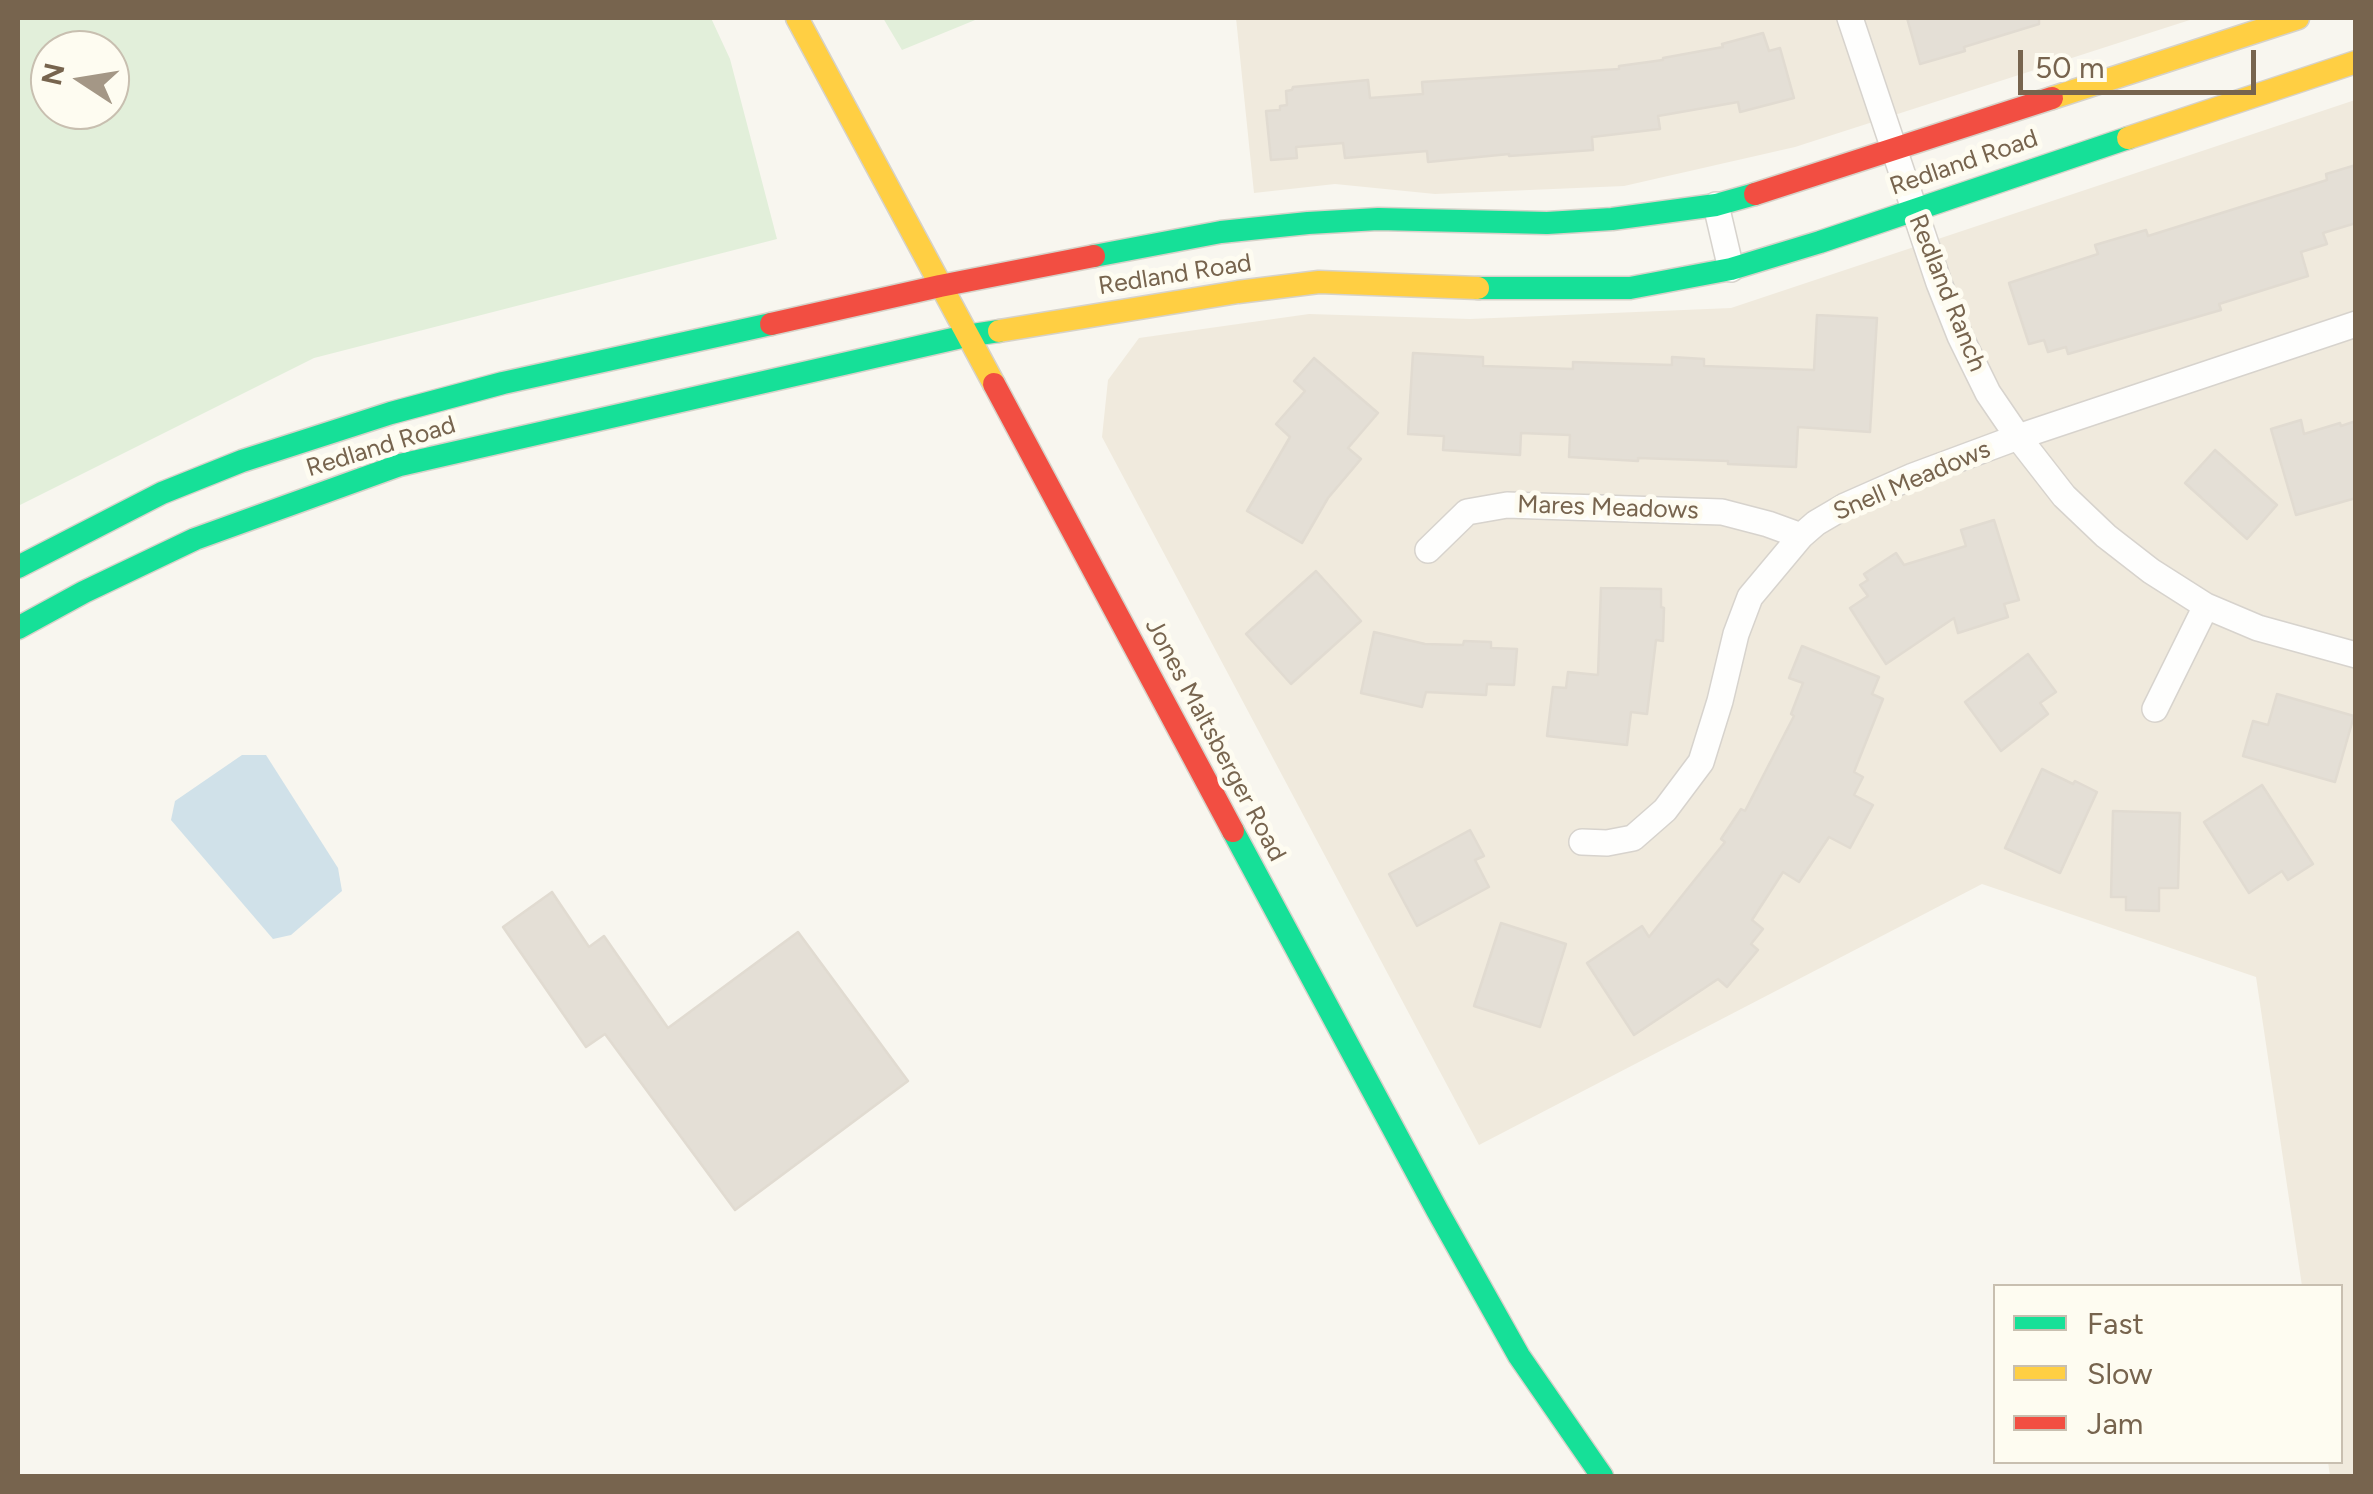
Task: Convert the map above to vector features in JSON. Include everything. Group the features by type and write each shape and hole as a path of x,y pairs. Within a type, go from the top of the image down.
{"main road":[{"name":"Redland Road","path":"18,566 162,493 242,461 391,413 503,383 940,286 1221,232 1378,219 1547,223 1612,220 1716,205 2298,18"},
{"name":"Jones Maltsberger Road","path":"803,28 1437,1210 1519,1356 1602,1476"},
{"name":"Redland Road","path":"18,628 195,538 400,465 966,336 1238,292 1319,282 1575,290 1630,288 1732,269 2356,62"}],"street":[{"name":"Redland Ranch","path":"1850,18 1960,336 1988,393 2064,496 2150,572 2206,606 2258,628 2356,654"},
{"path":"1716,205 1732,269"},
{"name":"Snell Meadows","path":"1582,842 1633,838 1665,810 1700,762 1750,597 1816,522 1913,476 2356,324"},
{"name":"Mares Meadows","path":"1428,550 1467,512 1508,504 1722,512 1800,536"},
{"path":"2155,709 2206,606"}],"shaded area":[{"path":"1236,18 2196,18 1795,147 1624,186 1435,194 1335,184 1254,193"},
{"path":"2355,100 2355,1476 2330,1476 2328,1464 2343,1464 2343,1284 2302,1284 2256,977 1982,884 1479,1145 1102,437 1108,380 1139,338 1309,314 1470,319 1731,308"},
{"path":"242,755 266,755 338,868 342,891 291,935 273,939 171,820 175,801"}],"green space":[{"path":"18,18 711,18 730,59 777,239 314,358 18,506"},
{"path":"883,18 980,18 902,50"}],"building":[{"path":"1907,18 2039,18 2039,24 1920,64"},
{"path":"1763,33 1769,51 1780,48 1794,98 1740,112 1738,102 1658,116 1660,129 1592,137 1593,150 1428,162 1427,151 1345,158 1343,143 1296,147 1297,158 1271,160 1266,111 1287,105 1286,91 1293,87 1368,80 1370,98 1423,94 1422,82 1619,69 1723,47 1722,44"},
{"path":"2356,165 2356,223 2323,233 2327,244 2301,252 2308,276 2219,304 2221,310 2068,354 2066,347 2048,352 2044,340 2029,344 2009,283 2098,254 2095,245 2146,230 2148,236 2327,180 2326,174"},
{"path":"1817,315 1877,318 1870,432 1798,427 1796,467 1728,461 1569,457 1570,435 1521,433 1520,455 1443,450 1444,436 1408,434 1413,353 1483,357 1483,366 1573,369 1573,362 1672,365 1672,357 1704,359 1704,366 1814,370"},
{"path":"1314,358 1378,413 1348,448 1361,459 1328,498 1302,543 1247,511 1290,437 1276,424 1305,391 1294,381"},
{"path":"2301,420 2304,434 2356,421 2356,498 2296,515 2271,429"},
{"path":"2215,450 2277,505 2247,539 2185,483"},
{"path":"1994,520 2019,600 2004,604 2008,617 1958,633 1954,618 1886,664 1850,608 1868,596 1860,585 1868,580 1864,574 1896,553 1904,565 1966,546 1961,530"},
{"path":"1316,571 1361,621 1291,684 1246,634"},
{"path":"1601,588 1661,589 1663,641 1656,640 1647,714 1631,712 1627,745 1547,736 1553,687 1566,688 1568,672 1598,675"},
{"path":"1374,632 1425,644 1491,642 1491,648 1517,649 1514,685 1487,684 1486,695 1426,692 1422,707 1361,693"},
{"path":"1802,646 1879,677 1872,694 1883,699 1854,772 1863,777 1854,795 1873,805 1850,848 1829,837 1799,882 1783,872 1752,920 1763,929 1751,944 1758,950 1727,987 1718,979 1634,1035 1587,963 1642,926 1649,937 1725,842 1721,839 1741,809 1745,811 1794,716 1791,714 1803,683 1789,678"},
{"path":"2028,654 2056,692 2040,703 2048,714 2001,751 1965,702"},
{"path":"2277,694 2354,716 2335,782 2243,756 2253,721 2268,725"},
{"path":"2042,769 2097,792 2060,873 2005,848"},
{"path":"2262,785 2313,864 2288,880 2282,871 2249,893 2204,822"},
{"path":"2113,811 2180,813 2178,888 2159,888 2159,911 2126,910 2126,897 2111,897"},
{"path":"1470,830 1484,856 1475,860 1489,887 1417,926 1389,874"},
{"path":"552,892 589,947 604,936 668,1028 798,932 908,1081 735,1210 605,1034 586,1047 503,927"},
{"path":"1501,923 1566,944 1540,1027 1474,1006"}],"traffic: fast":[{"path":"1478,288 1630,288 1731,269 2128,138"},
{"path":"1094,256 1221,232 1308,223 1378,219 1547,223 1612,219 1716,205 1755,194"},
{"path":"18,567 162,493 242,461 391,413 503,383 771,324"},
{"path":"18,628 195,539 400,465 999,331"},
{"path":"1233,831 1519,1356 1602,1476"}],"traffic: slow":[{"path":"797,18 994,384"},
{"path":"2052,98 2298,18"},
{"path":"2128,138 2356,62"},
{"path":"999,331 1319,282 1478,288"}],"traffic: jam":[{"path":"1755,194 2052,98"},
{"path":"771,324 1094,256"},
{"path":"994,384 1233,831"}]}
